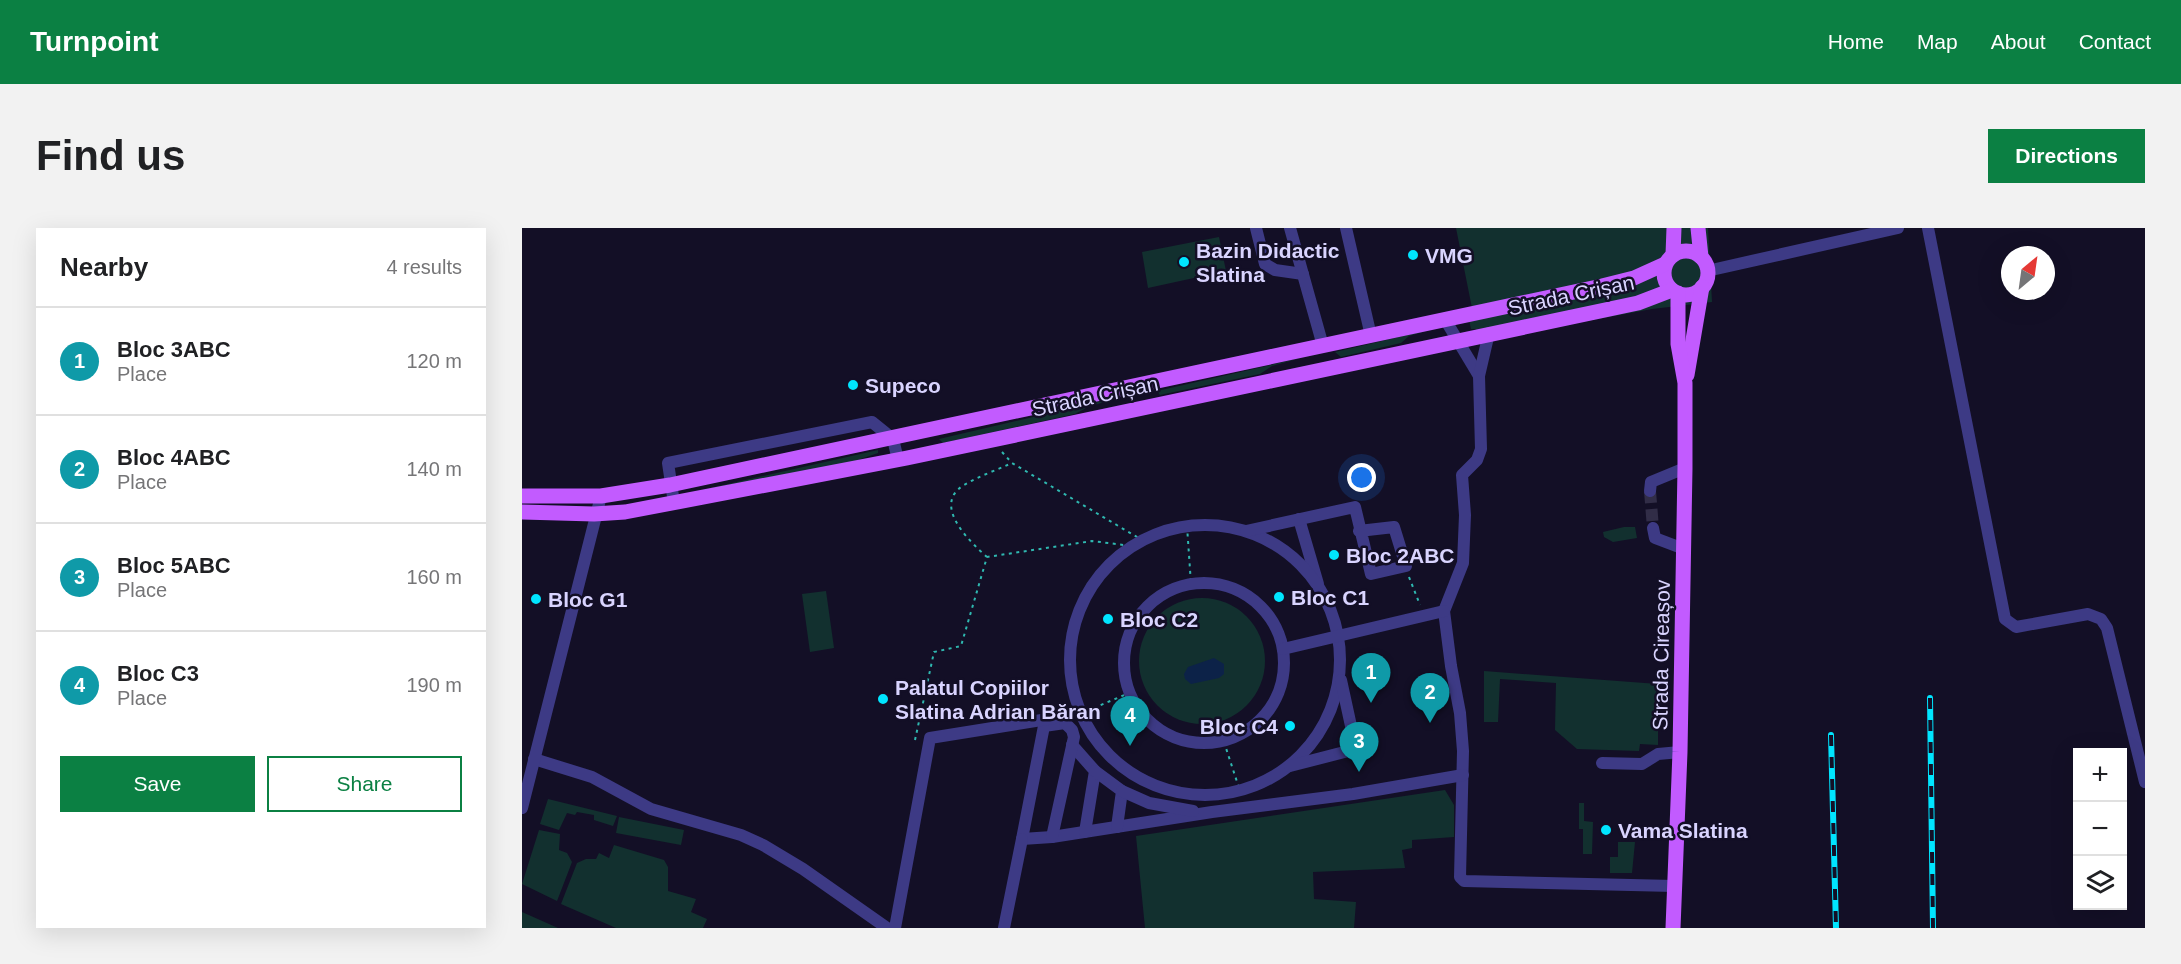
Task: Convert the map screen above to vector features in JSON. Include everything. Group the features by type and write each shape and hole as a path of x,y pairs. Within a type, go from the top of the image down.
{"main road":[{"path":"1674,228 1664,278 1675,292 1691,294 1702,287 1704,264 1698,228"},
{"path":"1669,259 1687,251 1704,264"},
{"name":"Strada Crișan","path":"522,496 601,496 670,485 893,439 1602,286 1640,276 1669,259"},
{"name":"Strada Cireașov","path":"1685,383 1694,344 1702,287"},
{"name":"Strada Crișan","path":"522,512 594,514 674,503 994,440 1648,300 1675,292"},
{"name":"Strada Cireașov","path":"1673,928 1680,752 1685,468 1685,383 1678,344 1675,292"}],"street":[{"path":"1256,228 1265,264 1275,270 1303,274"},
{"path":"1290,228 1323,345"},
{"path":"1347,228 1371,336"},
{"path":"1704,264 1898,228"},
{"path":"1928,228 2005,620 2016,627 2088,614 2101,619 2107,628 2145,782"},
{"path":"1446,321 1455,340 1479,376"},
{"path":"1489,333 1479,376 1481,449 1477,460 1462,475 1465,515 1463,563 1444,611 1460,713 1463,775 1460,877 1464,881 1674,886"},
{"path":"674,503 668,463 872,422 893,439 897,460"},
{"path":"1650,491 1651,482 1685,468"},
{"path":"522,808 526,780 534,759 594,514 601,496"},
{"path":"1246,531 1355,507 1359,531 1371,574 1406,566 1394,527 1359,531"},
{"path":"1290,766 1356,749 1340,676 1338,637 1331,611 1319,587 1299,519"},
{"path":"1319,587 1287,553 1246,531 1217,525 1187,526 1137,543 1100,574 1088,591 1075,620 1069,652 1071,684 1080,714 1100,747 1129,773 1164,789 1202,796 1240,791 1266,781 1290,766 1314,741 1331,710 1340,676"},
{"path":"1653,528 1655,538 1684,549"},
{"path":"1212,583 1232,588 1250,598 1266,612 1277,630 1283,649 1284,673 1278,696 1265,717 1246,732 1224,742 1201,744 1178,740 1157,729 1140,713 1129,693 1124,670 1125,646 1134,624 1148,605 1168,591 1191,584 1212,583"},
{"path":"1283,649 1444,611"},
{"path":"1004,928 1044,726 1080,714"},
{"path":"1052,837 1072,745 1072,730 1066,719"},
{"path":"895,928 930,738 1066,719"},
{"path":"1072,745 1095,771 1122,791 1149,803 1178,809 1212,812"},
{"path":"1602,763 1642,764 1658,754 1680,752"},
{"path":"534,759 592,777 651,809 741,835 763,845 803,868 887,928"},
{"path":"1085,832 1095,771"},
{"path":"1022,839 1052,837 1212,812 1353,794 1463,775"},
{"path":"1117,827 1122,791"}],"path":[{"path":"994,440 1012,463 1137,543"},
{"path":"987,558 965,538 956,524 951,505 954,494 963,485 1012,463"},
{"path":"1187,526 1191,584"},
{"path":"987,558 1092,541 1137,543"},
{"path":"915,740 934,652 961,646 987,558"},
{"path":"1406,566 1424,616"},
{"path":"1080,714 1129,693"},
{"path":"1224,742 1240,791"}],"green space":[{"path":"1456,228 1708,228 1712,302 1652,309 1479,341 1476,329 1471,329 1469,320 1474,318"},
{"name":"Bazin Didactic Slatina","path":"1219,237 1226,271 1148,288 1142,252"},
{"path":"1433,329 1409,336 1401,343 1341,357 1335,352"},
{"path":"1301,358 1272,366 1260,374 1160,395 1157,391"},
{"path":"1119,397 1075,414 943,443 939,439"},
{"path":"878,450 878,453 852,462 706,489"},
{"path":"1635,527 1637,538 1613,542 1604,537 1603,532"},
{"path":"826,591 834,648 810,652 802,594"},
{"path":"1202,598 1226,603 1246,617 1260,637 1265,661 1260,685 1246,705 1226,719 1202,724 1178,719 1158,705 1144,685 1139,661 1144,637 1158,617 1178,603"},
{"path":"1484,671 1658,684 1658,745 1640,744 1639,751 1577,749 1555,730 1556,683 1500,679 1498,722 1484,722"},
{"path":"1445,790 1454,805 1454,837 1412,840 1412,848 1402,850 1405,868 1313,872 1314,899 1356,902 1354,928 1145,928 1136,836"},
{"path":"548,799 617,816 613,826 594,820 594,815 567,813 559,830 540,824"},
{"path":"1579,803 1584,803 1584,821 1593,822 1592,854 1583,854 1583,829 1579,829"},
{"path":"619,817 684,830 681,845 616,833"},
{"path":"539,830 560,834 559,850 567,853 572,862 557,901 522,884"},
{"path":"1618,842 1635,842 1632,873 1610,873 1610,857 1618,857"},
{"path":"614,845 664,860 668,867 668,891 696,899 691,912 707,919 703,928 616,928 561,904 577,863 586,859 596,859 599,853 609,858"},
{"path":"522,912 558,928 522,928"}],"water":[{"path":"1214,658 1224,664 1224,674 1219,678 1191,684 1185,679 1184,674 1188,667"}],"tunnel":[{"path":"1650,491 1653,528"}],"railway":[{"path":"1930,698 1933,928"},
{"path":"1831,735 1836,928"}],"place":[{"name":"VMG","path":"1413,255"},
{"name":"Bazin Didactic Slatina","path":"1184,262"},
{"name":"Supeco","path":"853,385"},
{"name":"Bloc 2ABC","path":"1334,555"},
{"name":"Bloc C1","path":"1279,597"},
{"name":"Bloc G1","path":"536,599"},
{"name":"Bloc C2","path":"1108,619"},
{"name":"Palatul Copiilor Slatina Adrian Băran","path":"883,699"},
{"name":"Bloc 3ABC","path":"1371,703"},
{"name":"Bloc 4ABC","path":"1430,723"},
{"name":"Bloc C4","path":"1290,726"},
{"name":"Bloc C3","path":"1130,746"},
{"name":"Bloc 5ABC","path":"1359,772"},
{"name":"Vama Slatina","path":"1606,830"}]}
